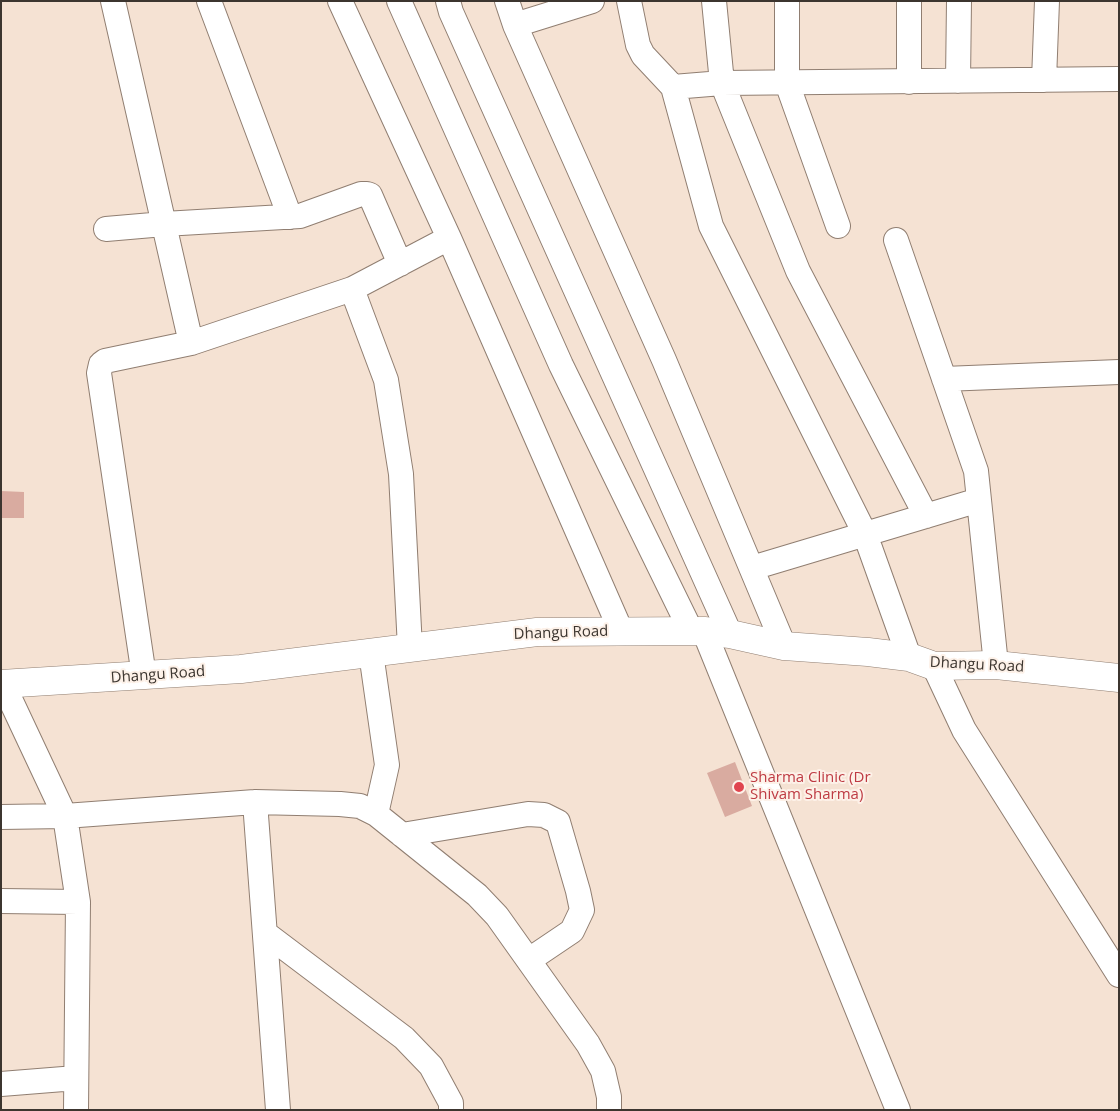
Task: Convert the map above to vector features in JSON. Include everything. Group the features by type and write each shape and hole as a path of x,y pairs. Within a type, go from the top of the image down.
{"street":[{"path":"113,1 191,343"},
{"path":"209,1 290,217"},
{"path":"340,1 449,238 621,631"},
{"path":"399,1 561,366 709,632"},
{"path":"448,1 709,632 898,1110"},
{"path":"507,1 515,25 664,360 784,646"},
{"path":"515,25 592,1"},
{"path":"629,1 638,45 643,55 673,87 712,226 865,534 908,657"},
{"path":"714,1 722,83 798,271 926,516"},
{"path":"787,1 787,83 838,226"},
{"path":"909,1 909,82"},
{"path":"958,81 959,1"},
{"path":"1044,80 1047,1"},
{"path":"673,87 722,83 1119,79"},
{"path":"106,229 300,216 360,194 367,194 370,195 400,264"},
{"path":"144,676 100,367 106,361 191,343 352,289 449,238"},
{"path":"896,240 976,471 996,664"},
{"path":"352,289 386,380 400,474 410,648"},
{"path":"944,379 1119,372"},
{"path":"752,568 979,500"},
{"name":"Dhangu Road","path":"2,684 241,670 536,632 621,631 709,632 784,646 908,657 934,666 996,664 1119,678"},
{"path":"371,653 387,765 376,814"},
{"path":"934,666 964,730 1119,975"},
{"path":"2,684 65,816 78,902 76,1110"},
{"path":"255,802 278,1110"},
{"path":"1,817 65,816 255,802 360,806 376,814 477,895 497,916 588,1044 603,1071 609,1097 609,1110"},
{"path":"402,835 528,814 544,815 558,822 582,910 572,931 529,960"},
{"path":"1,902 78,902"},
{"path":"265,933 404,1038 431,1066 451,1103 450,1110"},
{"path":"1,1084 76,1078"}],"building":[{"path":"1,491 24,492 24,518 1,518"},
{"path":"735,762 752,806 725,817 707,773"}],"place":[{"name":"Sharma Clinic (Dr Shivam Sharma)","path":"739,787"}]}
